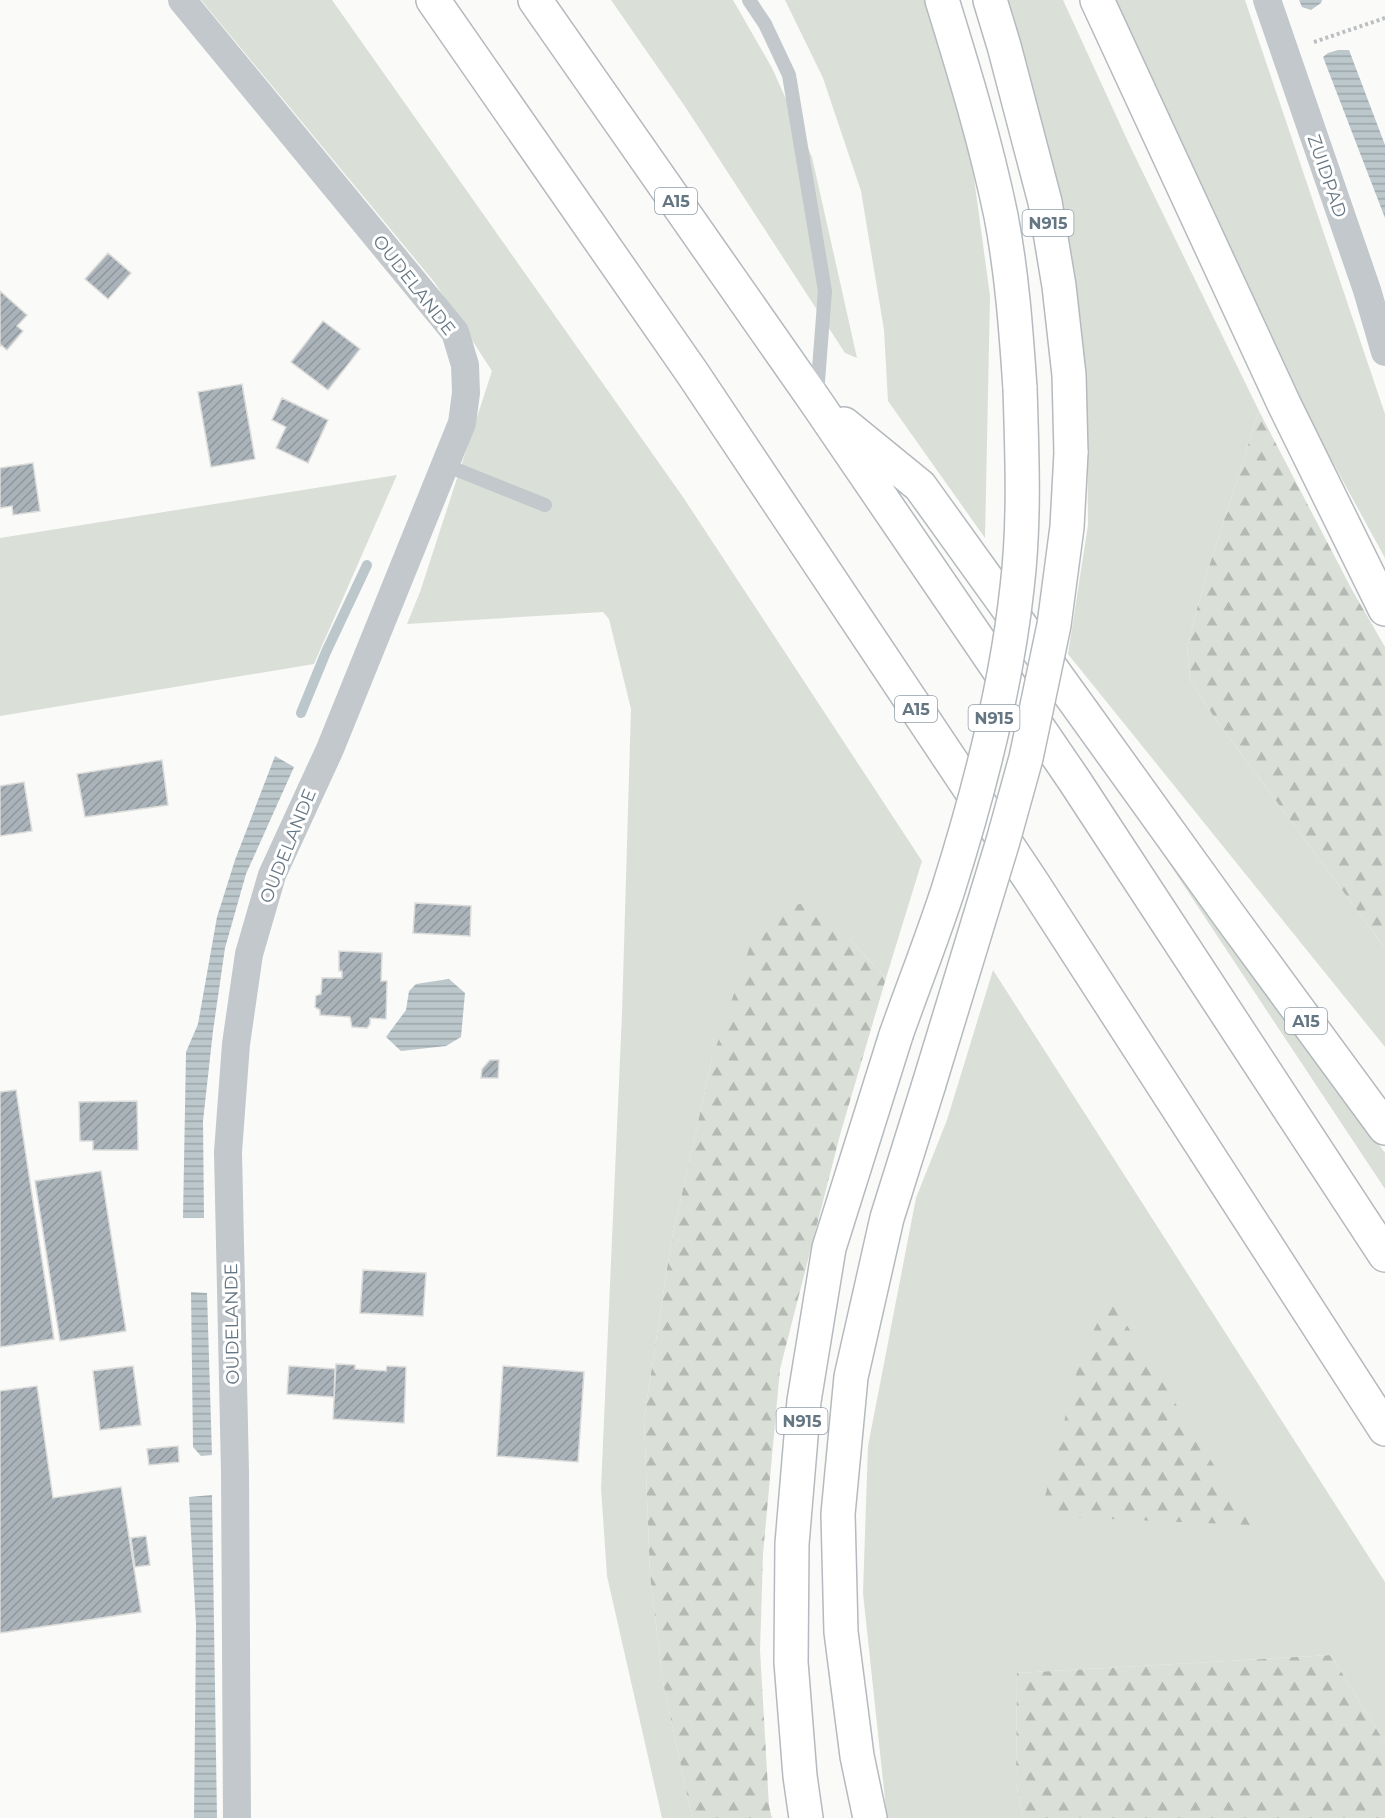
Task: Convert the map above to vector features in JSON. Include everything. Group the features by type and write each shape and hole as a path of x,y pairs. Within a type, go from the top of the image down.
{"main road":[{"name":"A15","path":"433,0 693,374 999,832 1385,1429"},
{"name":"A15","path":"535,0 816,402 1080,790 1385,1255"},
{"name":"N915","path":"806,1818 800,1776 791,1662 792,1544 804,1401 829,1248 896,1035 948,890 980,780 1005,670 1017,587 1023,488 1014,299 1001,216 979,126 942,0"},
{"name":"N915","path":"870,1818 857,1756 841,1632 838,1514 851,1377 887,1218 930,1084 1026,758 1054,626 1067,527 1071,453 1069,375 1059,286 1045,202 990,0"},
{"path":"1097,0 1284,404 1385,609"},
{"name":"A15","path":"816,402 920,486 1385,1128"}],"street":[{"name":"OUDELANDE","path":"182,0 455,332 465,365 466,393 462,423 330,749 272,875 249,954 236,1044 228,1152 235,1472 237,1818"},
{"name":"ZUIDPAD","path":"1267,0 1367,290 1385,352"}],"lane":[{"path":"749,0 765,24 789,75 825,291 816,402"},
{"path":"445,465 545,505"}],"path":[{"path":"1286,53 1385,18"}],"green space":[{"path":"201,0 332,0 683,497 922,861 886,978 849,939 712,1059 671,1243 644,1419 650,1575 663,1682 692,1818 662,1818 607,1576 601,1488 622,1014 631,709 609,619 603,612 407,624 420,592 492,371 435,283"},
{"path":"611,0 733,0 772,68 812,157 857,358 845,353 686,108"},
{"path":"785,0 927,0 971,156 990,296 985,538 888,401 884,330 861,191 823,78"},
{"path":"1008,0 1063,0 1130,146 1259,411 1207,573 1187,645 1190,680 1214,717 1385,948 1385,1047 1068,654 1088,525 1087,421 1081,322 1059,195"},
{"path":"1111,0 1245,0 1385,414 1385,558 1308,417"},
{"path":"1259,411 1351,588 1385,647 1385,948 1214,717 1190,680 1187,645 1207,573"},
{"path":"397,475 314,664 0,716 0,538"},
{"path":"1154,830 1385,1153 1385,1189 1149,833"},
{"path":"806,903 849,939 886,978 840,1135 780,1369 763,1554 760,1650 769,1806 772,1818 692,1818 663,1682 650,1575 644,1419 671,1243 712,1059 752,940 776,908"},
{"path":"993,970 1385,1582 1385,1743 1331,1655 1017,1673 1016,1783 1023,1818 887,1818 863,1593 868,1446 916,1198 947,1120"},
{"path":"1110,1298 1251,1525 1040,1516 1081,1355"},
{"path":"1331,1655 1385,1743 1385,1818 1023,1818 1016,1783 1017,1673"}],"shaded area":[{"path":"1299,0 1322,0 1311,10 1302,7"},
{"path":"1338,50 1349,50 1385,145 1385,218 1323,57"},
{"path":"275,756 294,767 246,874 225,948 203,1121 204,1218 183,1218 186,1052 198,1024 217,917 235,860"},
{"path":"449,979 465,993 461,1037 446,1046 401,1051 386,1037 406,1010 409,991 416,984"},
{"path":"191,1292 207,1293 212,1455 201,1456 193,1447"},
{"path":"212,1495 217,1818 194,1818 196,1624 189,1497"}],"building":[{"path":"108,253 131,273 108,299 85,279"},
{"path":"0,291 27,315 17,326 23,331 7,350 0,346"},
{"path":"323,321 360,349 328,390 291,362"},
{"path":"242,384 255,459 211,467 198,392"},
{"path":"282,398 328,420 308,463 276,448 286,427 272,420"},
{"path":"33,463 40,511 13,515 12,506 0,508 0,468"},
{"path":"162,760 168,805 85,817 77,774"},
{"path":"24,782 32,831 0,836 0,786"},
{"path":"415,903 471,906 470,936 413,933"},
{"path":"339,951 382,953 381,981 387,981 386,1019 370,1018 367,1028 352,1027 350,1017 320,1015 320,1010 315,1007 316,996 321,994 322,978 342,978 342,971 339,971"},
{"path":"490,1060 499,1060 498,1078 481,1078 482,1069"},
{"path":"16,1090 54,1339 0,1347 0,1092"},
{"path":"137,1101 138,1150 93,1150 93,1141 80,1141 79,1102"},
{"path":"101,1171 126,1331 60,1341 35,1181"},
{"path":"363,1270 426,1273 423,1316 360,1313"},
{"path":"336,1364 355,1365 355,1369 386,1371 387,1366 406,1367 404,1423 333,1419"},
{"path":"133,1366 141,1425 100,1430 93,1371"},
{"path":"289,1366 335,1369 334,1397 287,1394"},
{"path":"503,1366 584,1372 578,1462 497,1456"},
{"path":"37,1386 53,1498 121,1487 141,1612 0,1633 0,1391"},
{"path":"178,1446 179,1462 149,1465 147,1449"},
{"path":"146,1536 150,1565 135,1567 131,1538"}],"waterway":[{"path":"301,713 326,652 367,565"}]}
